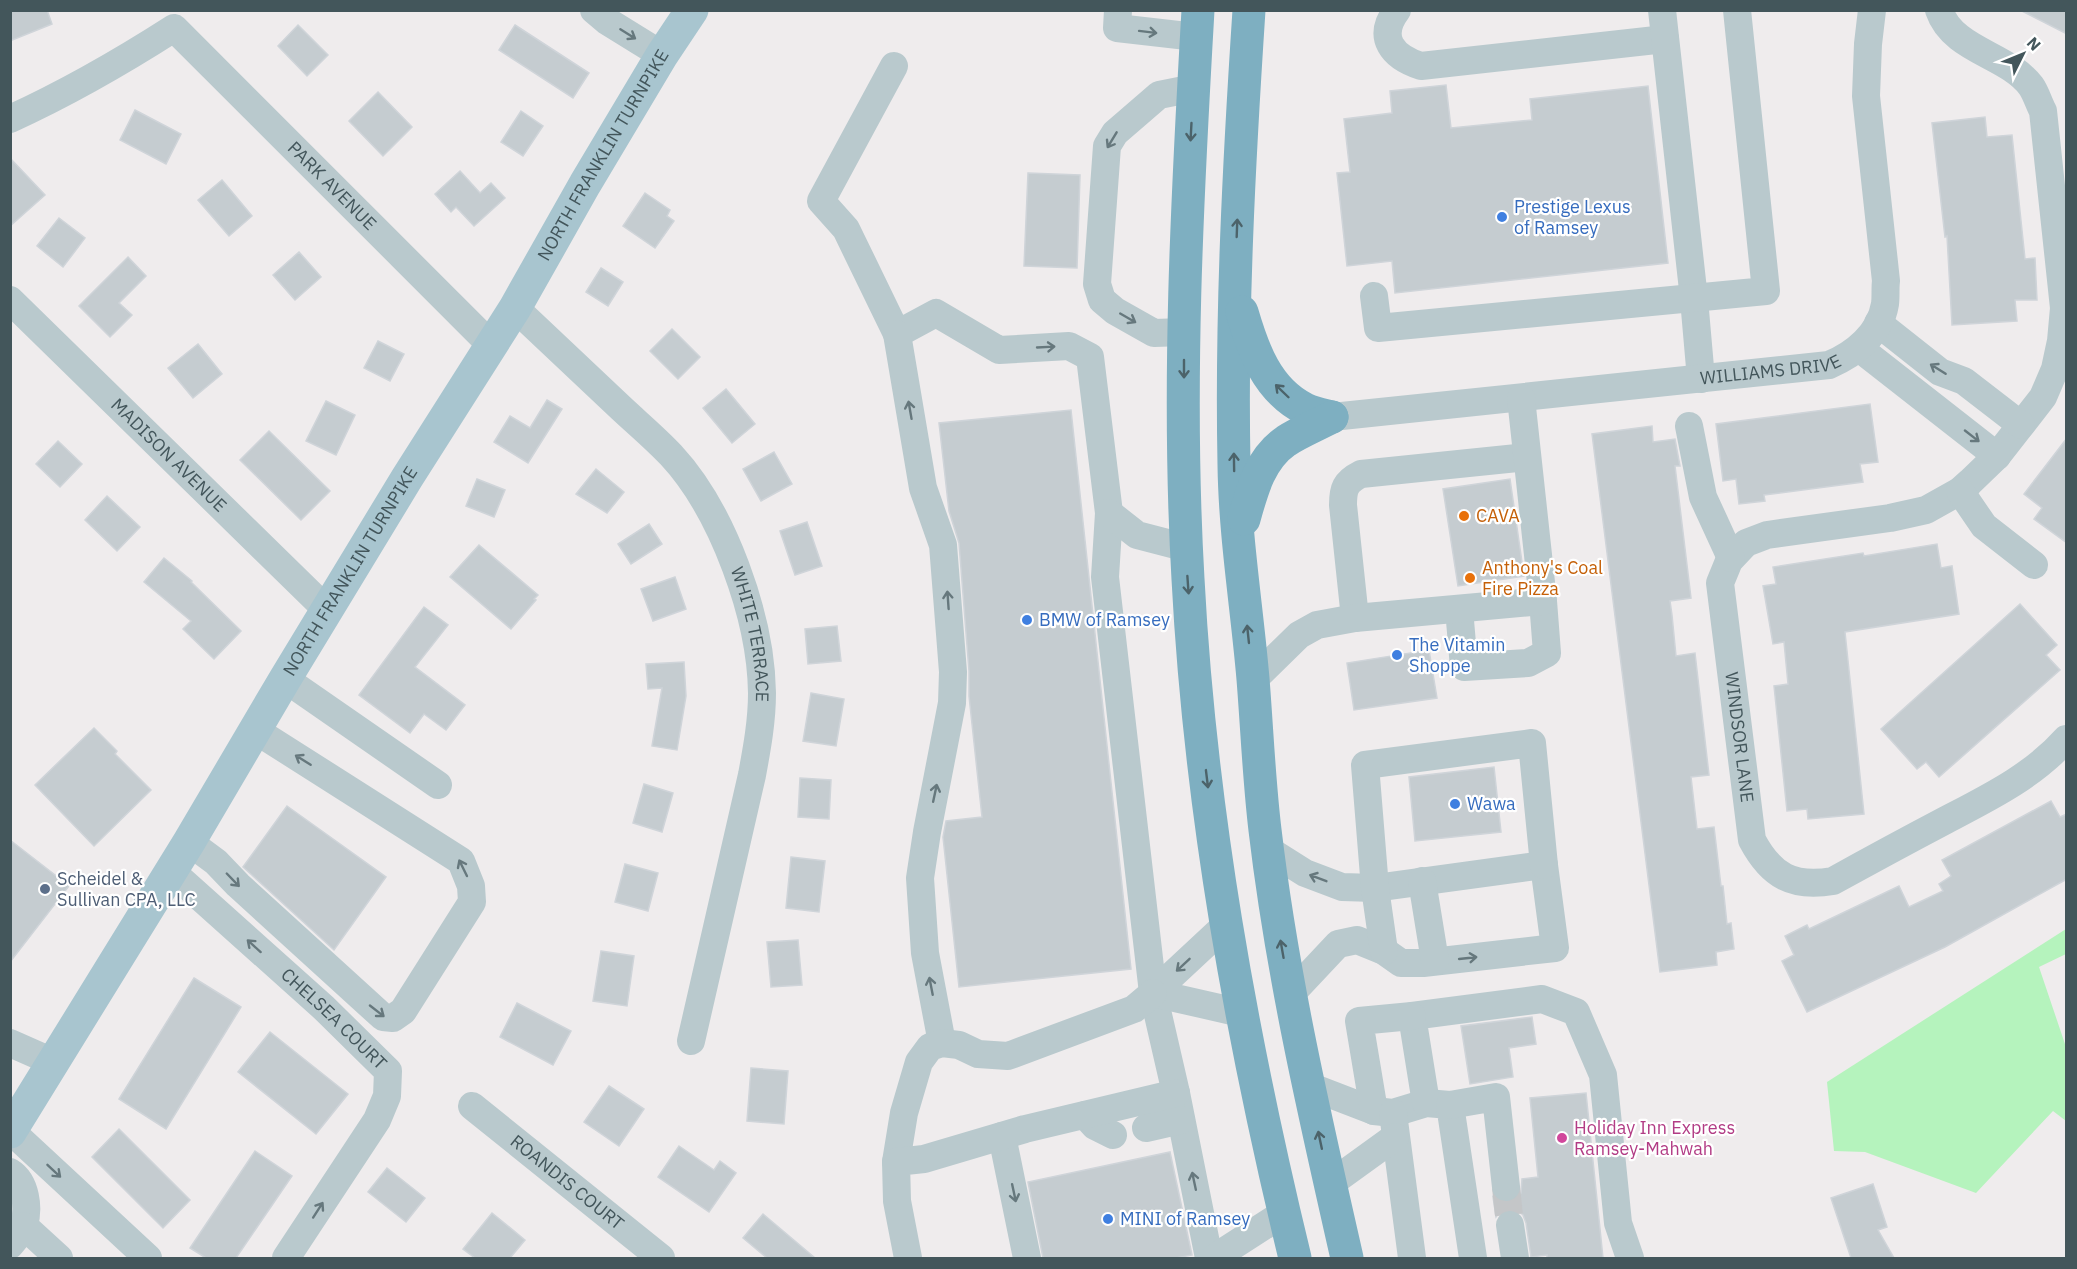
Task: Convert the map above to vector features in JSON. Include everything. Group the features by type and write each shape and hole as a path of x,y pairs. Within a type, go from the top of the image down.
{"highway":[{"path":"1251,18 1235,286 1234,468 1239,541 1267,849 1291,994 1347,1258"},
{"path":"1197,24 1187,213 1184,458 1187,548 1198,702 1213,836 1241,1013 1295,1258"},
{"path":"1235,286 1246,327 1264,372 1292,401 1306,410 1332,417"},
{"path":"1239,541 1253,486 1266,463 1285,442 1332,417"}],"main road":[{"name":"NORTH FRANKLIN TURNPIKE","path":"11,1132 189,842 327,610 515,308 585,184 662,55 692,10"}],"street":[{"path":"594,10 607,21 662,55"},
{"path":"1118,10 1117,28 1197,24"},
{"path":"1397,10 1391,19 1387,34 1392,49 1404,61 1421,66 1665,39"},
{"path":"1662,10 1695,299 1701,379"},
{"path":"1374,296 1378,328 1766,291 1737,10"},
{"name":"WILLIAMS DRIVE","path":"1332,417 1829,365 1860,348 1878,323 1885,306 1886,280 1866,96 1872,10"},
{"path":"1689,426 1703,497 1731,558 1746,543 1767,535 1890,518 1926,510 1960,491 1997,456 2043,398 2055,369 2061,341 2064,308 2058,178 2043,111 2031,86 2007,64 1974,48 1952,31 1940,10"},
{"name":"PARK AVENUE","path":"10,119 115,65 174,28 491,345"},
{"path":"894,66 821,201 846,229 897,334 923,488 944,545 953,672 952,703 920,878 925,952 942,1043"},
{"path":"1184,332 1154,333 1102,300 1098,284 1107,146 1115,133 1159,95 1194,88"},
{"name":"MADISON AVENUE","path":"10,300 327,610"},
{"name":"WHITE TERRACE","path":"515,308 672,456 702,498 721,532 751,613 759,656 762,694 760,732 691,1041"},
{"path":"897,334 936,313 999,350 1069,346 1090,357 1109,513 1105,577 1153,993 1212,1258 1284,1213"},
{"path":"1878,323 1940,372 1964,381 2021,425"},
{"path":"1860,348 1997,456"},
{"path":"1947,416 1970,386"},
{"path":"1459,609 1464,667 1528,663 1547,653 1521,398"},
{"path":"1356,618 1343,505 1343,490 1349,480 1360,474 1527,457"},
{"path":"1960,491 1984,526 2034,565"},
{"path":"1109,513 1137,535 1187,548"},
{"name":"WINDSOR LANE","path":"1731,558 1720,583 1752,840 1760,855 1788,879 1812,884 1833,881 2009,786 2051,756 2067,739"},
{"path":"1253,680 1299,635 1317,625 1356,618 1543,602"},
{"path":"285,679 438,785"},
{"path":"189,842 216,862 238,885 383,1017 393,1018 403,1011 472,902 471,886 461,861 255,730"},
{"path":"1291,994 1338,944 1357,940 1384,951 1401,963 1555,948 1532,743 1365,765 1375,888 1384,951"},
{"path":"1267,849 1305,873 1342,887 1375,888 1544,865"},
{"name":"CHELSEA COURT","path":"171,871 324,1008 388,1071 387,1096 377,1120 286,1258"},
{"path":"1422,881 1435,961"},
{"path":"908,1258 897,1201 896,1162 904,1113 919,1062 930,1047 942,1043 959,1045 978,1054 1008,1056 1134,1008 1226,925"},
{"path":"1153,993 1241,1013"},
{"path":"1412,1258 1387,1120 1359,1021 1542,999 1576,1012 1603,1075 1618,1223 1630,1258"},
{"path":"1412,1016 1438,1104 1473,1258"},
{"path":"10,1043 53,1062"},
{"path":"1309,1086 1387,1120"},
{"path":"1330,1184 1387,1120 1438,1104 1496,1097 1506,1187"},
{"name":"ROANDIS COURT","path":"472,1106 661,1258"},
{"path":"896,1162 924,1160 1002,1136 1085,1115 1179,1107"},
{"path":"1146,1128 1179,1107"},
{"path":"1085,1115 1095,1126 1113,1135"},
{"path":"11,1132 148,1258"},
{"path":"1002,1136 1027,1258"},
{"path":"10,1172 18,1178 27,1204 17,1235 59,1258"},
{"path":"1510,1225 1515,1258"}],"green space":[{"path":"2066,929 2066,954 2039,967 2066,1047 2066,1121 2053,1111 1976,1193 1865,1152 1834,1151 1827,1082"}],"building":[{"path":"10,10 47,10 52,24 10,41"},
{"path":"2020,10 2067,10 2067,34"},
{"path":"298,25 328,55 307,76 278,46"},
{"path":"515,25 589,73 573,98 499,50"},
{"name":"Prestige Lexus of Ramsey","path":"1446,85 1451,128 1532,120 1530,99 1648,86 1668,263 1395,293 1392,261 1347,266 1337,173 1350,172 1344,119 1392,113 1390,91"},
{"path":"378,92 412,127 383,156 349,121"},
{"path":"135,110 181,134 166,164 120,140"},
{"path":"521,111 543,126 523,156 501,142"},
{"path":"1985,117 1987,137 2012,135 2025,259 2035,258 2037,300 2015,300 2017,321 1952,325 1947,236 1945,237 1932,123"},
{"path":"10,158 45,195 10,226"},
{"path":"460,171 480,193 491,183 505,198 474,226 456,207 451,212 435,194"},
{"path":"1028,173 1080,175 1077,268 1024,266"},
{"path":"222,180 252,216 229,236 198,200"},
{"path":"645,193 670,210 667,216 674,221 655,248 623,226"},
{"path":"59,218 85,238 63,267 37,246"},
{"path":"299,252 321,277 295,300 273,275"},
{"path":"128,257 146,276 119,303 132,315 110,337 79,306"},
{"path":"601,268 623,282 608,306 586,292"},
{"path":"672,329 700,357 678,379 650,351"},
{"path":"378,341 404,354 390,381 364,368"},
{"path":"198,344 222,374 193,398 168,368"},
{"path":"726,389 755,424 732,443 703,408"},
{"path":"547,400 562,409 528,463 494,442 510,416 530,428"},
{"path":"326,401 355,415 336,455 306,441"},
{"path":"1870,404 1878,462 1860,464 1863,482 1764,495 1765,501 1739,504 1736,479 1723,481 1716,424"},
{"name":"BMW of Ramsey","path":"1071,410 1131,969 959,987 943,837 946,821 982,817 969,696 959,543 949,511 939,423"},
{"path":"1652,426 1653,442 1675,439 1680,466 1675,466 1691,598 1670,601 1676,656 1695,653 1709,775 1691,777 1697,829 1714,827 1727,924 1731,923 1734,949 1716,952 1717,965 1660,972 1592,434"},
{"path":"269,431 330,491 301,520 240,460"},
{"path":"2067,438 2067,543 2034,519 2042,508 2024,494"},
{"path":"58,441 82,464 60,487 36,464"},
{"path":"774,452 792,484 761,501 743,469"},
{"path":"596,469 624,492 607,513 576,494"},
{"path":"477,479 505,490 494,517 466,506"},
{"path":"1510,479 1524,576 1458,586 1443,489"},
{"path":"107,496 140,527 117,551 85,520"},
{"path":"807,522 822,566 795,575 780,531"},
{"path":"649,524 662,544 631,564 618,544"},
{"path":"1937,544 1941,568 1952,566 1959,614 1845,632 1864,814 1808,819 1807,809 1787,811 1774,686 1788,684 1784,642 1773,644 1763,586 1776,584 1773,567"},
{"path":"479,545 538,595 511,629 450,577"},
{"path":"164,558 192,581 241,631 214,659 183,629 191,621 144,582"},
{"path":"675,577 686,609 653,621 641,589"},
{"path":"2020,604 2057,645 2046,655 2060,670 1939,777 1926,762 1917,769 1881,729"},
{"path":"424,607 448,625 415,667 465,705 446,730 424,714 410,733 359,695"},
{"path":"837,626 841,661 808,664 805,629"},
{"path":"1429,650 1437,698 1354,710 1347,663"},
{"path":"684,662 686,696 677,750 652,746 662,688 648,689 646,664"},
{"path":"811,693 844,699 836,746 803,741"},
{"path":"94,728 117,751 115,754 151,790 94,846 35,785"},
{"name":"Wawa","path":"1494,767 1501,832 1415,841 1409,777"},
{"path":"800,778 831,780 829,819 798,817"},
{"path":"644,784 673,793 662,832 633,823"},
{"path":"2051,801 2060,817 2067,814 2067,879 1945,947 1807,1012 1782,961 1794,955 1785,936 1807,925 1809,929 1899,886 1909,907 1943,891 1939,884 1951,876 1942,860"},
{"path":"287,806 386,877 334,950 243,867"},
{"path":"10,840 69,886 10,962"},
{"path":"791,857 825,861 819,912 786,908"},
{"path":"625,864 658,873 648,911 615,902"},
{"path":"798,940 802,985 771,987 767,942"},
{"path":"601,951 634,956 627,1006 593,1001"},
{"path":"194,978 241,1007 166,1129 119,1099"},
{"path":"517,1003 571,1031 553,1065 500,1037"},
{"path":"1532,1017 1536,1044 1509,1048 1513,1077 1470,1084 1461,1026"},
{"path":"270,1032 348,1094 316,1134 238,1072"},
{"path":"751,1068 788,1071 784,1124 747,1121"},
{"path":"609,1086 644,1109 619,1146 584,1122"},
{"name":"Holiday Inn Express Ramsey-Mahwah","path":"1586,1093 1603,1258 1547,1258 1547,1255 1531,1257 1523,1215 1517,1210 1508,1209 1500,1212 1496,1217 1493,1197 1500,1202 1515,1201 1521,1193 1522,1179 1538,1177 1530,1098"},
{"path":"119,1129 190,1200 163,1228 92,1157"},
{"path":"679,1146 714,1170 720,1161 736,1173 709,1212 658,1177"},
{"path":"255,1151 292,1176 236,1258 206,1258 190,1248"},
{"name":"MINI of Ramsey","path":"1170,1152 1192,1255 1176,1258 1043,1258 1028,1182"},
{"path":"387,1168 425,1198 406,1222 368,1192"},
{"path":"1873,1184 1887,1227 1878,1230 1894,1258 1851,1258 1831,1198"},
{"path":"492,1213 525,1240 510,1258 475,1258 463,1249"},
{"path":"763,1214 815,1258 767,1258 743,1238"}],"tunnel":[{"path":"1506,1187 1510,1225"}],"place":[{"name":"Prestige Lexus of Ramsey","path":"1502,217"},
{"name":"CAVA","path":"1464,516"},
{"name":"Anthony's Coal Fire Pizza","path":"1470,578"},
{"name":"BMW of Ramsey","path":"1027,620"},
{"name":"The Vitamin Shoppe","path":"1397,655"},
{"name":"Wawa","path":"1455,804"},
{"name":"Scheidel & Sullivan CPA, LLC","path":"45,889"},
{"name":"Holiday Inn Express Ramsey-Mahwah","path":"1562,1138"},
{"name":"MINI of Ramsey","path":"1108,1219"}]}
